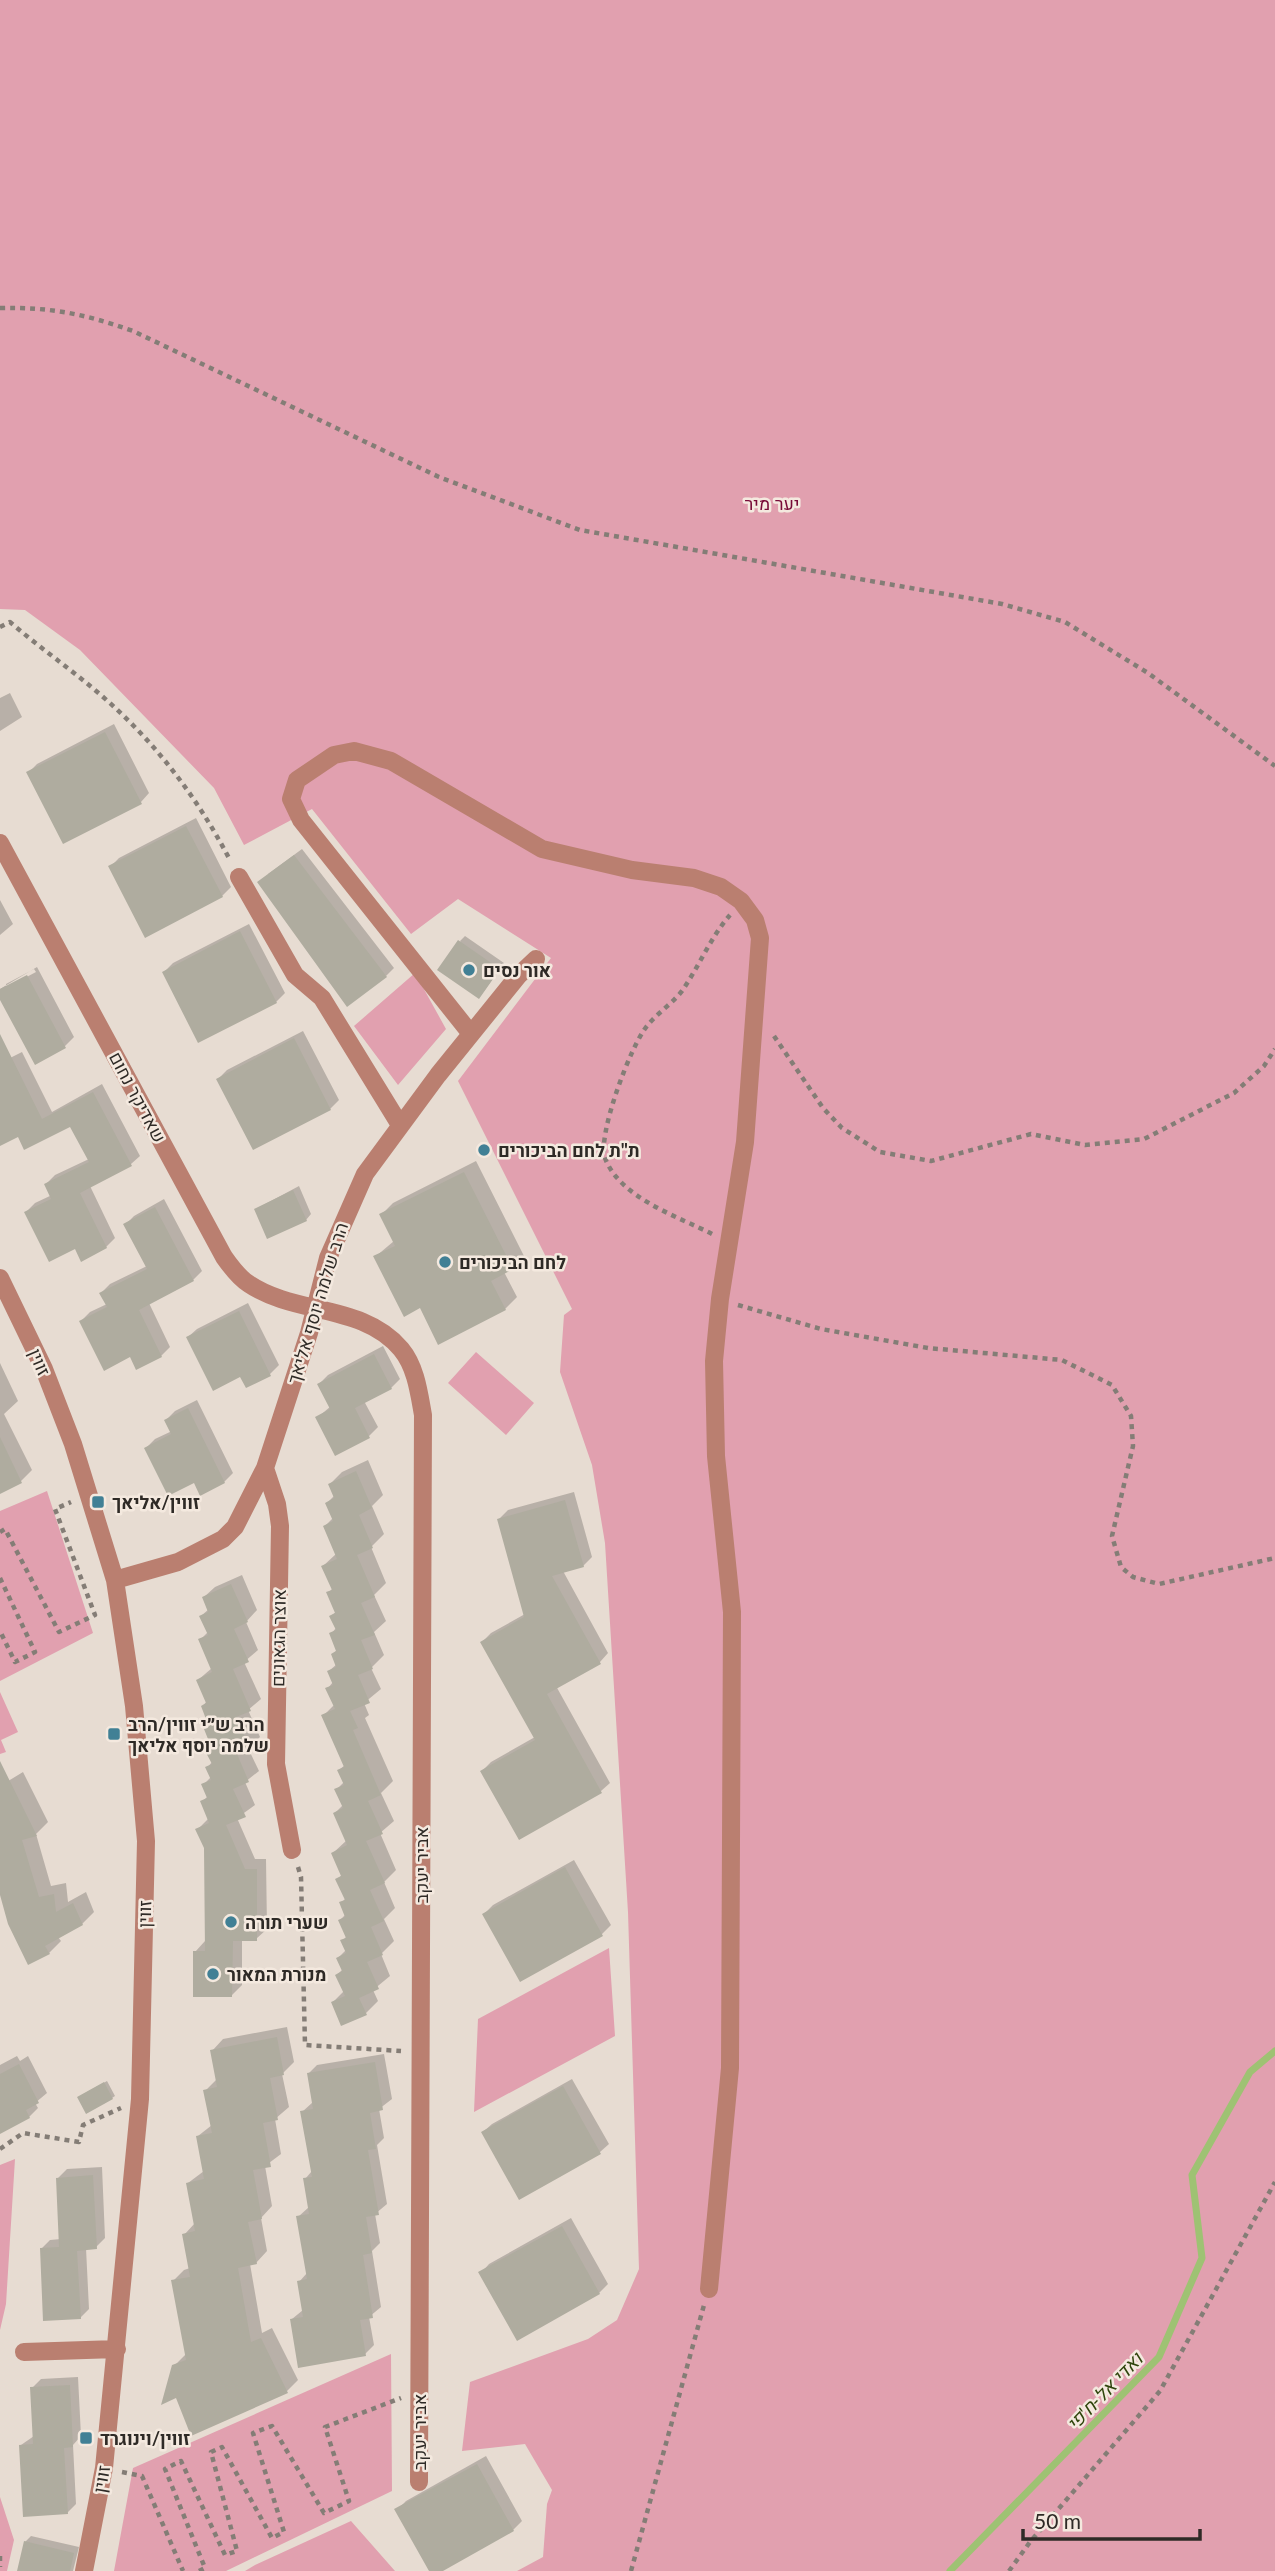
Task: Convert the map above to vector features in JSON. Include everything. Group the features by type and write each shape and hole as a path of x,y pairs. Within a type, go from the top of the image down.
{"street":[{"path":"471,1034 296,810 291,799 297,780 334,755 354,751 391,761 542,849 632,870 694,878 721,887 741,901 755,920 760,938 745,1142 720,1300 714,1361 716,1456 732,1612 730,2068 709,2289"},
{"name":"שאדיקר נחום","path":"0,842 224,1257 249,1284 270,1294 316,1307"},
{"path":"239,877 295,975 322,998 400,1125"},
{"name":"הרב שלמה יוסף אליאך","path":"115,1580 178,1562 223,1539 247,1507 265,1468 316,1307 328,1258 344,1216 365,1174 517,976 536,959"},
{"name":"זווין","path":"0,1278 44,1369 89,1494 115,1580 134,1706 146,1842 140,2099 104,2468 84,2571"},
{"name":"אביר יעקב","path":"316,1307 354,1319 378,1331 401,1348 411,1365 423,1415 419,2482"},
{"name":"אוצר הגאונים","path":"265,1468 277,1504 280,1527 276,1764 292,1850"},
{"path":"24,2352 117,2349"}],"path":[{"path":"0,308 28,307 83,313 133,331 439,477 580,530 1002,604 1065,622 1148,673 1275,766"},
{"path":"0,626 10,622 102,696 164,758 205,812 239,877"},
{"path":"730,1244 626,1188 604,1157 606,1130 632,1050 646,1026 683,990 718,928 741,901"},
{"path":"769,1025 823,1108 842,1128 880,1152 931,1161 1031,1135 1086,1145 1144,1139 1234,1093 1264,1066 1275,1049"},
{"path":"720,1300 821,1329 928,1348 1062,1360 1112,1385 1131,1416 1133,1446 1112,1536 1121,1567 1133,1577 1159,1584 1275,1558"},
{"path":"0,1532 5,1530 59,1633 95,1615 55,1509 89,1494"},
{"path":"0,1578 35,1652 15,1662 0,1631"},
{"path":"292,1850 301,1877 305,2045 420,2053"},
{"path":"0,2149 23,2133 79,2142 83,2125 140,2099"},
{"path":"1009,2571 1030,2542 1160,2391 1275,2182"},
{"path":"631,2571 709,2289"},
{"path":"199,2571 205,2568 165,2469 181,2461 225,2555 237,2551 211,2452 222,2447 272,2538 284,2532 253,2433 272,2426 324,2513 349,2501 325,2427 419,2391"},
{"path":"104,2468 142,2476 183,2571"},
{"path":"0,2556 0,2567"}],"green space":[{"name":"יער מיר","path":"0,0 1275,0 1275,2571 517,2571 543,2557 547,2504 552,2490 525,2444 462,2451 470,2382 588,2339 617,2320 639,2269 628,1912 605,1543 592,1465 560,1372 564,1315 572,1309 458,1081 551,958 458,899 411,934 312,809 244,845 214,788 80,650 25,610 0,609"},
{"path":"415,973 446,1029 398,1085 354,1026"},
{"path":"476,1352 534,1403 506,1435 448,1383"},
{"path":"47,1491 93,1633 0,1681 0,1511"},
{"path":"0,1692 18,1732 1,1740 6,1752 0,1754"},
{"path":"609,1948 615,2036 474,2112 478,2019"},
{"path":"15,2159 6,2304 0,2330 0,2165"},
{"path":"391,2354 392,2491 226,2571 114,2571 133,2468"},
{"path":"0,2497 14,2540 7,2571 0,2571"},
{"path":"351,2521 395,2571 245,2571 255,2565"}],"building":[{"path":"105,732 142,804 63,844 26,772"},
{"path":"186,826 223,897 145,938 108,866"},
{"path":"294,855 387,977 347,1007 257,882"},
{"path":"240,931 277,1003 198,1043 162,972"},
{"name":"אור נסים","path":"458,940 500,969 479,999 437,970"},
{"path":"27,975 66,1048 35,1065 0,1000 0,989"},
{"path":"0,1034 42,1119 93,1092 132,1166 80,1193 107,1248 81,1262 75,1249 49,1262 24,1212 51,1199 44,1184 89,1162 70,1127 24,1150 18,1137 0,1146"},
{"path":"294,1038 331,1110 253,1150 216,1079"},
{"path":"464,1172 513,1269 491,1281 506,1310 438,1345 420,1308 404,1317 373,1256 395,1246 379,1214"},
{"path":"293,1190 307,1221 267,1239 254,1209"},
{"path":"155,1207 194,1281 139,1310 162,1357 136,1370 130,1357 104,1371 79,1321 107,1307 99,1293 147,1269 123,1224"},
{"path":"239,1311 271,1376 246,1388 240,1377 213,1391 186,1337"},
{"path":"374,1354 392,1389 355,1408 370,1438 335,1456 315,1417 330,1409 317,1384"},
{"path":"188,1408 225,1483 200,1496 194,1483 168,1496 144,1448 171,1434 164,1420"},
{"path":"0,1437 22,1483 0,1494"},
{"path":"356,1471 372,1508 359,1515 373,1548 357,1555 375,1597 361,1603 375,1635 361,1640 373,1669 358,1675 370,1703 350,1711 358,1728 353,1730 381,1795 368,1801 383,1834 366,1841 385,1883 370,1890 384,1921 371,1927 383,1955 367,1962 379,1989 359,1998 367,2015 341,2026 331,2002 345,1996 335,1975 342,1971 336,1958 346,1953 340,1940 346,1938 338,1920 345,1917 339,1902 345,1900 335,1879 341,1876 331,1853 347,1845 333,1813 343,1808 334,1789 344,1785 337,1770 344,1767 321,1715 335,1709 325,1688 333,1685 327,1671 336,1667 331,1654 336,1651 329,1633 336,1630 329,1616 335,1613 326,1592 332,1590 321,1566 337,1559 323,1526 333,1521 325,1503 334,1498 328,1484"},
{"path":"565,1500 584,1567 552,1576 601,1664 547,1694 602,1793 519,1840 480,1771 535,1740 480,1642 524,1617 497,1519"},
{"path":"231,1584 248,1622 234,1629 249,1662 233,1669 251,1711 236,1717 250,1749 237,1754 249,1782 233,1789 246,1817 226,1825 245,1869 257,1869 257,1941 233,1941 232,1997 193,1997 193,1951 205,1951 204,1848 195,1829 209,1823 200,1801 207,1798 201,1784 211,1780 205,1767 212,1764 203,1747 210,1744 204,1729 209,1727 201,1706 206,1703 196,1680 212,1672 198,1639 208,1635 199,1616 208,1612 202,1597"},
{"path":"0,1761 37,1836 22,1840 39,1897 54,1894 56,1912 73,1903 83,1925 45,1946 50,1954 28,1965 8,1924 0,1895"},
{"path":"565,1867 603,1936 520,1982 482,1914"},
{"path":"277,2037 284,2075 270,2078 278,2120 263,2123 271,2167 253,2170 262,2219 248,2222 257,2264 238,2268 251,2342 261,2338 288,2393 191,2436 176,2398 161,2405 172,2365 186,2360 171,2280 190,2277 182,2234 195,2231 186,2183 204,2179 196,2136 212,2133 203,2090 217,2087 210,2050"},
{"path":"375,2062 383,2110 370,2113 376,2149 368,2150 379,2215 366,2217 372,2253 363,2255 373,2318 360,2320 366,2356 298,2368 290,2319 303,2317 297,2281 307,2279 296,2216 309,2214 303,2178 312,2177 300,2111 313,2109 307,2073"},
{"path":"19,2064 39,2103 26,2110 30,2118 0,2134 0,2074"},
{"path":"104,2082 113,2099 86,2114 77,2097"},
{"path":"563,2086 601,2154 519,2200 481,2132"},
{"path":"93,2175 97,2249 77,2251 81,2319 43,2321 40,2248 59,2247 56,2178"},
{"path":"562,2226 600,2294 517,2341 478,2272"},
{"path":"70,2385 73,2447 64,2448 68,2514 23,2517 19,2445 33,2444 30,2387"},
{"path":"477,2464 514,2531 443,2571 429,2571 394,2509"},
{"path":"24,2541 74,2553 70,2571 17,2571"}],"waterway":[{"name":"ואדי אל-ח'פי","path":"950,2571 1159,2357 1202,2258 1192,2175 1250,2072 1275,2051"}],"place":[{"name":"אור נסים","path":"469,970"},
{"name":"ת\"ת לחם הביכורים","path":"484,1150"},
{"name":"לחם הביכורים","path":"445,1262"},
{"name":"זווין/אליאך","path":"98,1502"},
{"name":"הרב ש״י זווין/הרב שלמה יוסף אליאך","path":"114,1734"},
{"name":"שערי תורה","path":"231,1922"},
{"name":"מנורת המאור","path":"213,1974"},
{"name":"זווין/וינוגרד","path":"86,2438"}]}
